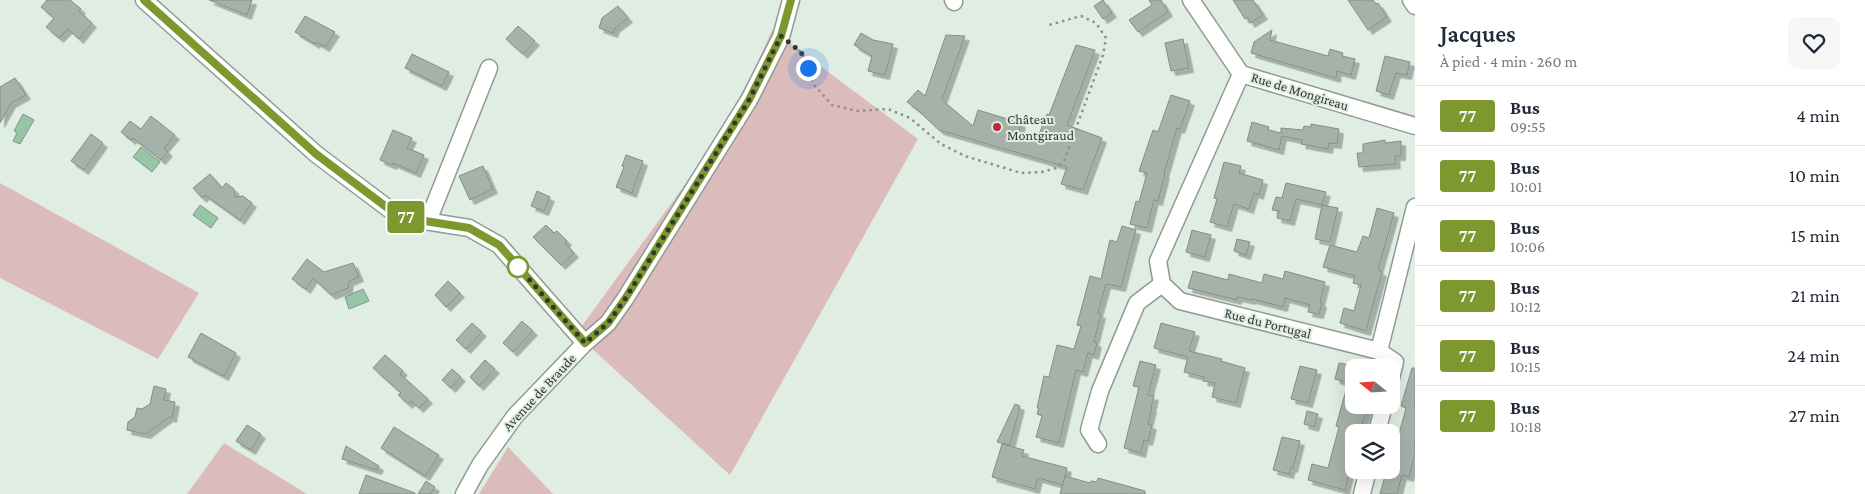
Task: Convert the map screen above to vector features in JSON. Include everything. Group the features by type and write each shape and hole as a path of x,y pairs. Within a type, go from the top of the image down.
{"street":[{"path":"144,0 316,154 389,209 406,218 469,228 499,245 585,343"},
{"name":"Avenue de Braude","path":"464,494 480,465 515,416 585,343 608,323 625,299 749,100 781,36 792,0"},
{"name":"Rue de Mongireau","path":"1191,0 1241,74 1415,126"},
{"path":"1412,0 1415,6"},
{"path":"428,221 489,68"},
{"path":"1098,444 1089,430 1100,391 1137,303 1162,284 1158,261 1241,74"},
{"path":"1391,359 1379,351 1415,207"},
{"name":"Rue du Portugal","path":"1162,284 1180,300 1379,351"},
{"path":"1362,494 1366,479"}],"path":[{"path":"781,36 801,52 814,85 832,105 857,112 888,109 910,118 941,144 965,156 1021,173 1042,172 1056,168 1064,161 1103,55 1106,38 1096,22 1081,16 1049,25"}],"shaded area":[{"path":"772,30 918,139 730,475 576,334 703,160 751,77"},
{"path":"23,114 34,120 20,144 13,141 17,133 14,131"},
{"path":"141,147 160,162 152,172 133,157"},
{"path":"0,183 199,293 158,359 0,278"},
{"path":"200,205 218,218 211,228 193,215"},
{"path":"363,289 369,301 349,309 345,297"},
{"path":"224,443 307,494 187,494"},
{"path":"508,447 553,494 479,494"}],"building":[{"path":"47,0 70,0 81,9 79,11 92,23 79,39 68,29 59,38 46,27 54,18 41,7"},
{"path":"209,0 252,0 247,15"},
{"path":"1103,0 1112,13 1103,19 1094,6"},
{"path":"1149,0 1161,0 1168,12 1138,32 1129,20 1152,5"},
{"path":"1233,0 1253,0 1263,15 1250,23 1247,17 1245,19"},
{"path":"1348,0 1373,0 1376,4 1378,3 1387,17 1368,30"},
{"path":"618,6 628,18 615,28 613,33 599,28 602,18"},
{"path":"305,16 335,32 325,47 316,42 315,44 295,32"},
{"path":"518,26 535,41 523,54 506,39"},
{"path":"1272,30 1270,40 1328,56 1330,49 1343,53 1342,56 1355,59 1351,75 1337,71 1336,78 1251,53 1254,42"},
{"path":"861,33 873,40 893,44 885,75 868,71 872,56 854,45"},
{"path":"946,35 965,36 942,100 973,126 978,110 1021,123 1019,132 1038,137 1047,114 1049,115 1076,45 1095,50 1067,125 1102,138 1083,190 1061,184 1067,167 939,130 907,102 918,90 925,96"},
{"path":"1183,39 1189,68 1171,71 1165,43"},
{"path":"412,54 449,72 442,86 405,68"},
{"path":"1385,56 1410,62 1407,75 1396,73 1389,95 1376,91"},
{"path":"15,78 26,95 11,103 0,123 0,87"},
{"path":"1171,95 1190,101 1180,129 1177,128 1158,201 1154,200 1147,228 1130,224 1136,201 1139,202 1147,173 1139,171 1153,130 1158,132"},
{"path":"151,116 175,135 164,148 168,152 161,160 133,138 131,140 121,132 130,121 141,129"},
{"path":"1252,122 1269,127 1268,130 1281,133 1281,128 1303,130 1304,126 1311,127 1311,124 1339,129 1337,144 1329,143 1328,149 1301,144 1302,140 1282,136 1279,150 1247,141"},
{"path":"393,130 412,138 407,148 424,155 416,173 393,163 392,165 380,160"},
{"path":"91,134 103,143 84,170 71,161"},
{"path":"1385,140 1385,143 1401,141 1401,156 1395,156 1396,164 1359,167 1357,153 1363,153 1363,144"},
{"path":"626,155 643,161 632,193 616,187 624,167 622,166"},
{"path":"1224,162 1241,166 1239,173 1263,180 1259,195 1254,193 1249,209 1234,204 1227,227 1210,222 1217,199 1214,198"},
{"path":"483,166 493,189 470,200 459,176"},
{"path":"210,174 222,188 226,183 234,189 235,197 243,196 252,203 240,220 205,195 202,198 193,188"},
{"path":"1286,183 1326,192 1322,205 1296,199 1290,221 1277,218 1279,211 1272,210 1276,197 1282,198"},
{"path":"537,191 550,197 544,211 531,206"},
{"path":"1322,205 1338,208 1330,242 1315,239"},
{"path":"1377,208 1394,213 1378,270 1382,272 1366,331 1340,323 1344,308 1354,311 1361,285 1353,283 1355,276 1323,267 1330,245 1357,252 1363,236 1369,238"},
{"path":"546,225 554,233 557,231 567,241 565,243 574,253 561,265 533,237"},
{"path":"1122,226 1136,230 1121,287 1106,284 1098,313 1101,314 1094,342 1097,343 1094,355 1088,353 1083,372 1076,370 1059,443 1036,437 1042,416 1037,414 1039,408 1037,408 1044,376 1049,377 1057,345 1074,349 1081,326 1077,325 1090,276 1101,279 1110,240 1117,242"},
{"path":"1192,230 1211,235 1205,257 1186,252"},
{"path":"1237,239 1250,242 1246,255 1234,251"},
{"path":"307,259 324,272 353,263 359,277 349,281 348,288 331,295 313,278 306,289 292,279"},
{"path":"1193,271 1228,280 1229,274 1262,283 1264,274 1283,279 1285,271 1325,282 1319,314 1308,312 1310,305 1285,298 1283,307 1252,299 1237,297 1237,300 1188,288"},
{"path":"448,281 460,293 446,307 435,295"},
{"path":"522,321 533,331 513,352 503,343"},
{"path":"472,323 482,332 466,349 456,340"},
{"path":"1161,323 1195,332 1189,351 1222,359 1221,361 1245,368 1236,403 1212,397 1215,383 1203,381 1204,377 1184,372 1188,357 1154,348"},
{"path":"201,333 236,353 224,376 188,357"},
{"path":"385,355 403,371 400,374 428,399 419,408 411,401 408,404 398,395 401,393 373,368"},
{"path":"485,360 495,369 479,386 470,377"},
{"path":"1140,361 1156,365 1148,395 1154,396 1148,424 1152,425 1148,441 1144,440 1141,453 1124,448 1139,387 1133,386"},
{"path":"1339,363 1345,364 1345,382 1335,379"},
{"path":"1300,366 1317,370 1308,403 1291,399"},
{"path":"1412,368 1415,368 1415,458 1409,477 1402,475 1397,494 1380,494 1384,479 1400,479 1400,430 1406,408 1401,406"},
{"path":"452,369 461,377 451,388 442,380"},
{"path":"154,386 166,389 164,400 175,402 172,418 169,417 146,434 127,430 128,422 135,417 137,408 142,409 150,404"},
{"path":"1345,394 1345,414 1365,414 1362,424 1345,424 1345,479 1348,479 1345,490 1308,480 1312,464 1328,468 1339,427 1336,426"},
{"path":"1015,404 1020,406 1010,445 997,442"},
{"path":"1307,411 1318,414 1314,427 1304,424"},
{"path":"247,425 261,434 251,450 236,441"},
{"path":"394,427 439,455 425,476 381,448"},
{"path":"1282,437 1300,441 1293,468 1291,467 1289,474 1273,470"},
{"path":"1002,444 1024,450 1022,456 1067,468 1063,485 1038,478 1035,489 992,477"},
{"path":"346,446 379,466 377,470 342,459"},
{"path":"366,475 415,493 415,494 359,494"},
{"path":"1065,476 1090,483 1091,481 1097,482 1098,478 1145,491 1145,494 1060,494"},
{"path":"426,481 435,487 430,494 418,494"}],"bus line":[{"name":"77","path":"144,0 316,154 389,209 406,218 469,228 499,245 585,343 608,323 625,299 749,100 781,36 791,0"}],"place":[{"name":"Château Montgiraud","path":"997,127"}],"route":[{"path":"518,267 512,260 585,343 608,323 625,299 749,100 781,36 801,52 808,68"}]}
